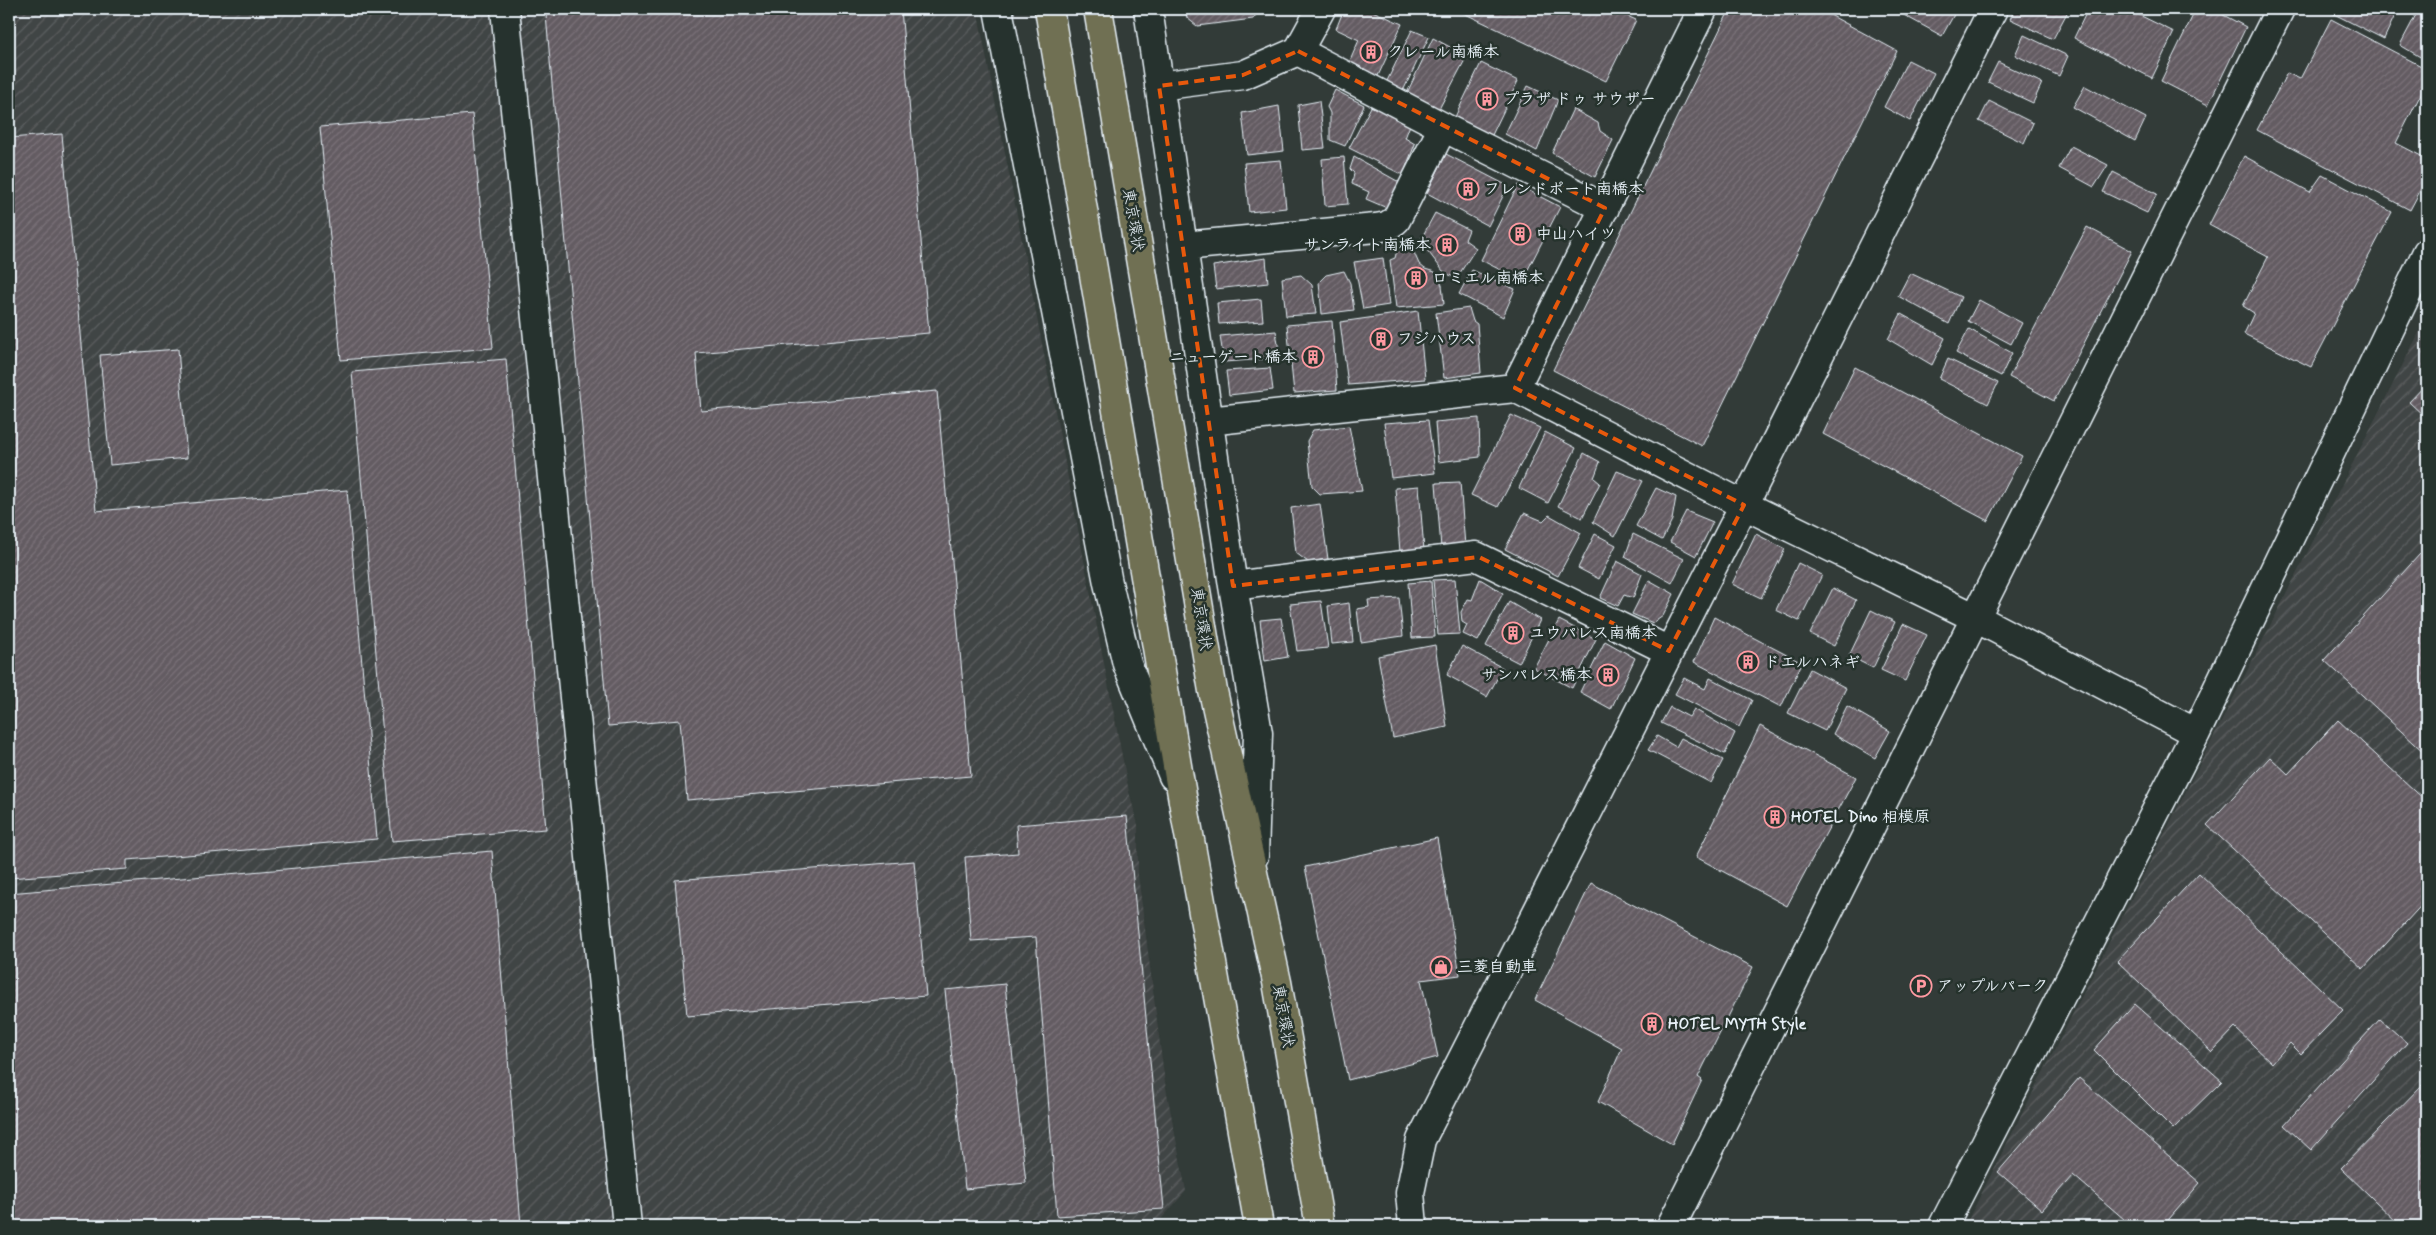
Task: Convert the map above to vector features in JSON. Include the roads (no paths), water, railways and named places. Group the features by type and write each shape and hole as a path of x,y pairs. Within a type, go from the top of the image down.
{"highway":[{"path":"1048,9 1183,801 1259,1226"},
{"name":"東京環状","path":"1098,9 1213,691 1277,982 1320,1226"}],"street":[{"path":"506,9 627,1226"},
{"path":"998,9 1112,601 1127,664 1183,801"},
{"path":"1148,9 1233,586 1258,733 1253,876"},
{"path":"1159,86 1243,75 1298,51 1321,9"},
{"path":"1515,388 1703,9"},
{"path":"1413,1226 1410,1193 1420,1140 1744,505 1993,9"},
{"path":"1672,1226 1974,617 2280,9"},
{"path":"1298,51 1443,127 1605,208"},
{"path":"1183,246 1387,226 1396,220 1443,127"},
{"path":"1943,1226 2196,733 2427,252"},
{"path":"1208,421 1515,388 1744,505 1974,617 2196,733"},
{"path":"1233,586 1476,556 1669,651"}],"place":[{"name":"クレール南橋本","path":"1371,52"},
{"name":"プラザ ドゥ サウザー","path":"1487,99"},
{"name":"フレンドポート南橋本","path":"1468,189"},
{"name":"中山ハイツ","path":"1520,234"},
{"name":"サンライト南橋本","path":"1447,245"},
{"name":"ロミエル南橋本","path":"1416,278"},
{"name":"フジハウス","path":"1381,339"},
{"name":"ニューゲート橋本","path":"1313,357"},
{"name":"ユウパレス南橋本","path":"1513,633"},
{"name":"ドエルハネギ","path":"1748,662"},
{"name":"サンパレス橋本","path":"1608,675"},
{"name":"HOTEL Dino 相模原","path":"1775,817"},
{"name":"三菱自動車","path":"1441,967"},
{"name":"アップルパーク","path":"1921,986"},
{"name":"HOTEL MYTH Style","path":"1652,1024"}]}
